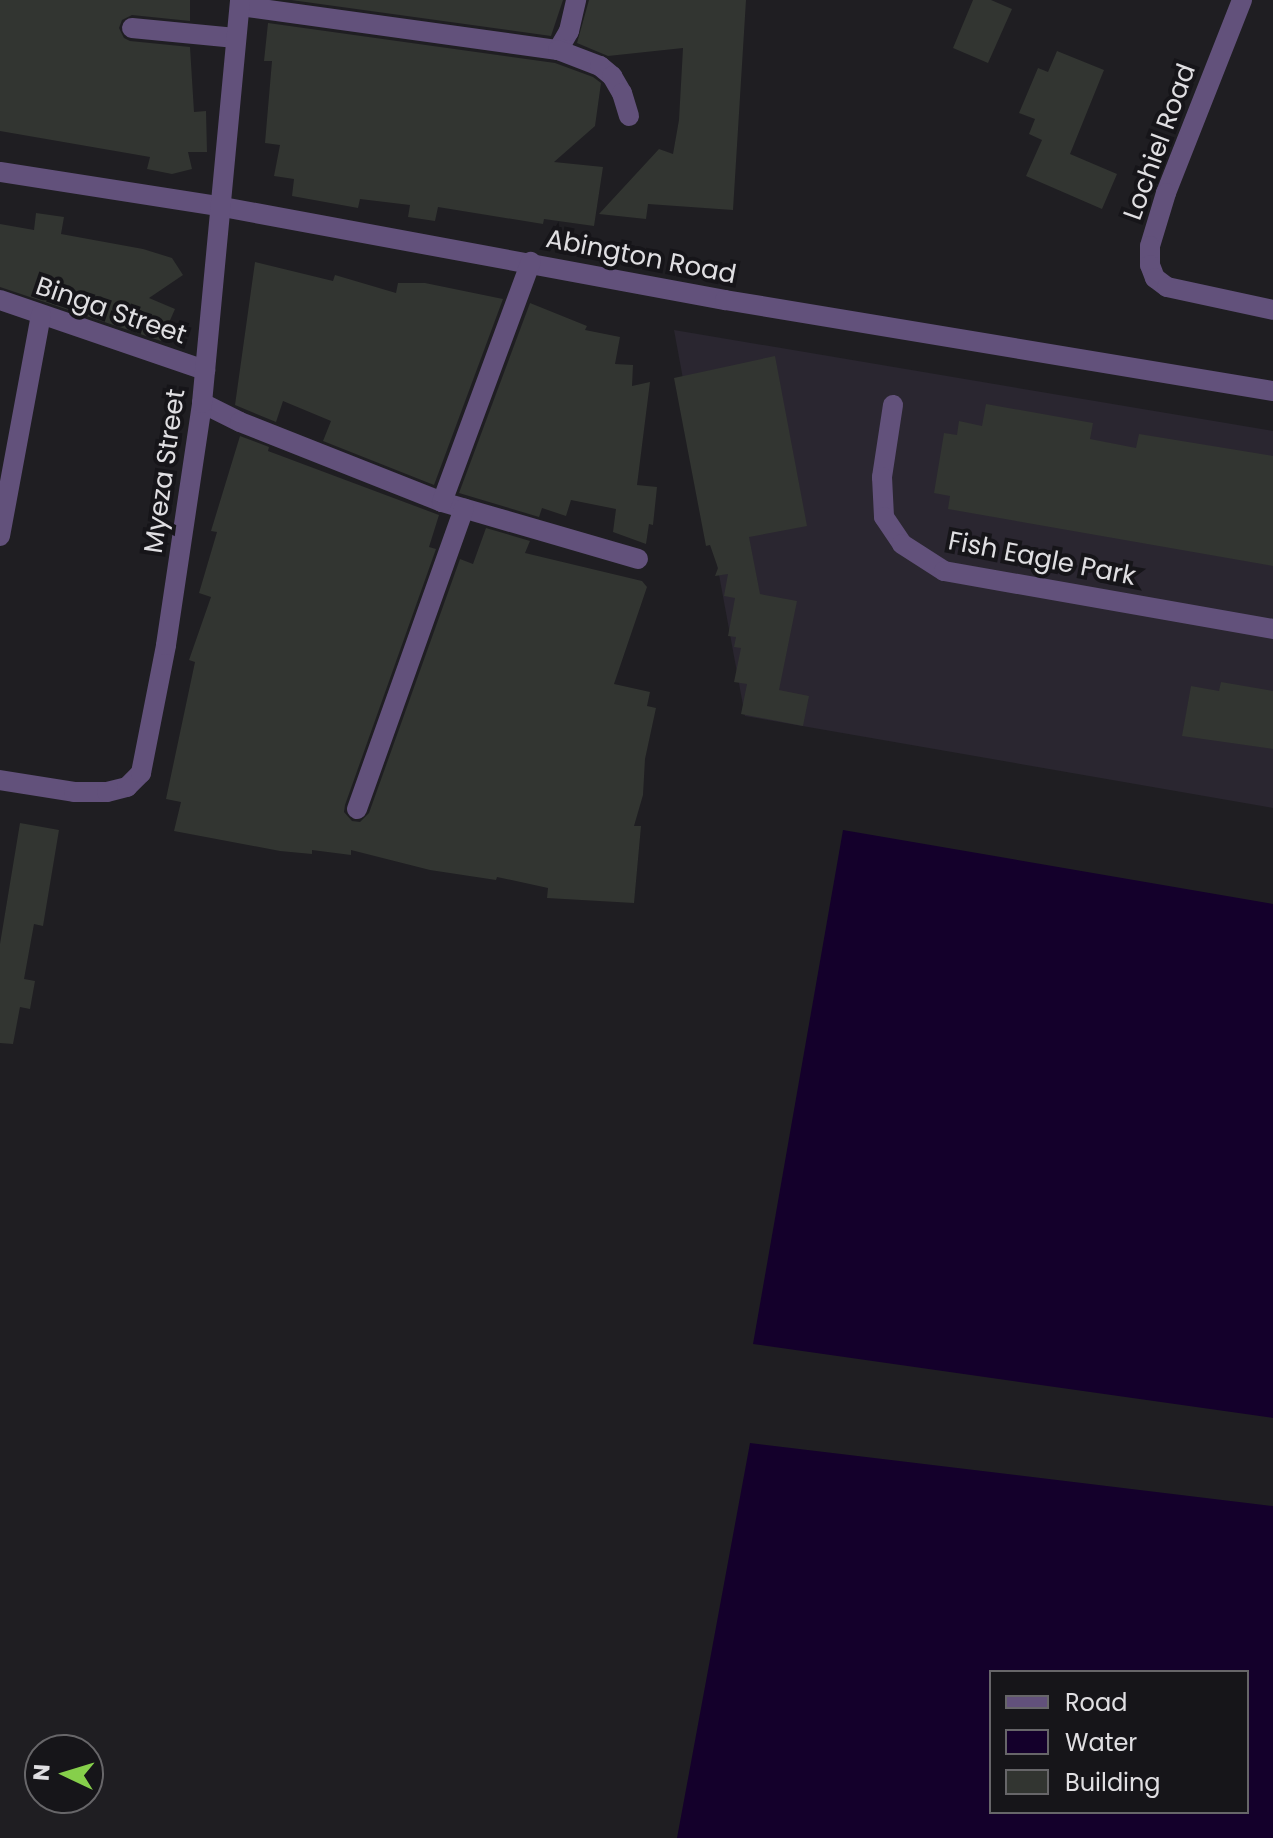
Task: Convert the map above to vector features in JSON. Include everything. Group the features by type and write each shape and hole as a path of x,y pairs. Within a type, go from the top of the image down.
{"street":[{"path":"558,50 569,31 576,0"},
{"name":"Lochiel Road","path":"1242,0 1166,193 1150,246 1150,265 1155,278 1167,287 1273,310"},
{"path":"240,3 558,50 600,66 612,76 622,93 629,116"},
{"name":"Myeza Street","path":"0,780 74,792 127,787 141,773 149,741 202,403 240,3"},
{"path":"132,28 236,38"},
{"name":"Abington Road","path":"0,172 223,207 725,300 1273,391"},
{"path":"442,502 531,262"},
{"name":"Binga Street","path":"0,300 205,370"},
{"path":"0,536 41,315"},
{"path":"202,403 240,422 442,502 638,559"},
{"name":"Fish Eagle Park","path":"893,405 882,477 884,517 902,544 944,571 1273,629"},
{"path":"357,809 464,509"}],"shaded area":[{"path":"674,330 1273,431 1273,808 745,716"}],"water":[{"path":"843,830 1273,904 1273,1418 753,1344"},
{"path":"750,1443 1273,1506 1273,1838 677,1838"}],"building":[{"path":"0,0 190,0 190,21 132,15 122,20 119,28 124,38 130,41 190,47 194,112 206,111 207,152 188,152 192,169 172,174 147,169 150,157 0,131"},
{"path":"291,0 563,0 551,36"},
{"path":"589,0 746,0 733,210 648,204 646,219 599,214 659,149 673,154 679,120 683,48 608,56 577,43"},
{"path":"973,0 991,0 1012,9 988,63 953,48"},
{"path":"268,23 555,63 593,77 601,83 595,126 554,162 603,167 594,226 544,219 543,224 438,207 435,221 408,217 410,205 360,199 358,208 292,196 294,179 274,176 280,145 265,143 272,61 264,61"},
{"path":"1057,51 1104,70 1070,154 1117,174 1102,209 1026,176 1042,140 1029,134 1035,119 1019,113 1038,68 1048,72"},
{"path":"36,213 64,217 61,234 143,249 172,258 183,275 149,298 175,309 161,341 0,287 0,224 34,230"},
{"path":"255,262 333,281 335,275 396,293 398,283 425,283 503,299 434,485 323,441 331,421 283,401 276,422 235,405"},
{"path":"530,303 587,326 585,330 620,337 615,364 633,365 632,386 650,382 637,485 657,487 653,525 649,524 646,544 613,532 616,509 571,500 566,516 542,508 539,517 459,493"},
{"path":"775,356 807,526 749,537 760,594 797,601 779,690 809,696 803,726 741,714 747,684 734,682 741,648 734,647 736,637 728,636 735,598 724,596 728,574 715,576 718,568 710,545 706,546 674,378"},
{"path":"986,404 1093,423 1090,439 1136,448 1139,434 1273,456 1273,566 948,509 950,496 934,493 944,433 957,435 959,421 982,426"},
{"path":"240,436 269,447 268,451 439,515 429,547 436,549 345,805 344,812 352,821 360,822 369,813 460,559 473,564 486,528 530,541 525,553 642,581 647,587 614,684 650,692 647,706 656,708 645,759 643,795 634,826 641,826 634,903 547,898 548,888 497,877 496,880 430,870 351,850 351,855 312,850 312,854 280,851 174,831 181,802 166,799 195,662 189,660 211,597 199,593 217,532 211,531"},
{"path":"1221,682 1273,691 1273,749 1182,736 1191,686 1219,691"},
{"path":"20,823 59,830 43,926 34,924 24,979 35,981 30,1009 20,1007 13,1044 0,1043 0,944"}]}
